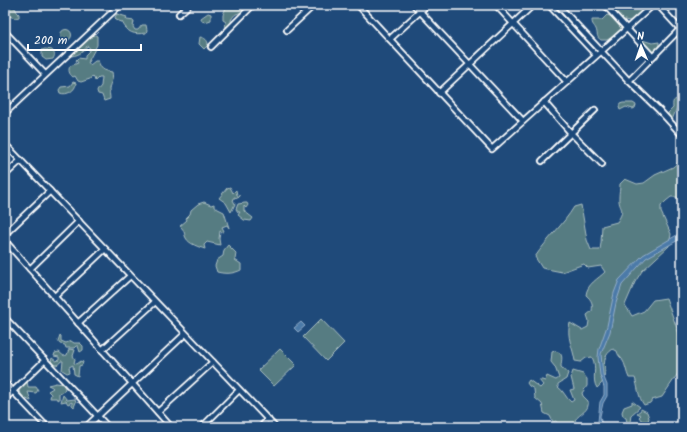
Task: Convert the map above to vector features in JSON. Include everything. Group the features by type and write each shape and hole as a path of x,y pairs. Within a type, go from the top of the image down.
{"street":[{"path":"5,113 120,5"},
{"path":"179,14 189,5"},
{"path":"211,47 253,5"},
{"path":"287,30 314,5"},
{"path":"358,5 492,149 653,5"},
{"path":"414,5 523,121"},
{"path":"390,39 427,5"},
{"path":"496,5 567,82"},
{"path":"439,93 533,5"},
{"path":"549,5 596,55"},
{"path":"558,5 628,81 659,110 682,135"},
{"path":"605,5 652,56"},
{"path":"628,81 681,29 658,5"},
{"path":"5,32 45,74"},
{"path":"544,102 571,133 602,164"},
{"path":"542,162 595,110"},
{"path":"5,144 275,427"},
{"path":"5,175 21,160"},
{"path":"5,234 50,191"},
{"path":"30,269 79,222"},
{"path":"5,241 171,427"},
{"path":"54,297 105,249"},
{"path":"78,323 130,276"},
{"path":"102,350 155,302"},
{"path":"5,318 108,427"},
{"path":"86,427 185,334"},
{"path":"5,399 45,360"},
{"path":"158,412 213,362"},
{"path":"5,383 47,427"},
{"path":"202,427 239,390"},
{"path":"261,427 268,419"}],"green space":[{"path":"227,5 239,5 237,6 238,8 245,8 243,12 234,16 231,20 232,25 228,28 225,26 226,22 223,20 223,15"},
{"path":"617,5 646,5 643,12 633,21 619,18 616,13"},
{"path":"7,6 15,8 19,14 19,17 15,18 9,16 5,19"},
{"path":"208,13 211,14 211,20 205,22 202,21 201,18"},
{"path":"117,14 127,17 127,20 134,21 133,27 135,30 138,30 142,25 146,25 146,33 138,34 129,31 122,22 116,20 115,17"},
{"path":"607,15 613,17 624,30 607,40 601,40 598,37 592,20 602,20"},
{"path":"64,30 68,30 70,31 70,39 64,40 61,37 61,33"},
{"path":"93,34 97,36 97,45 88,62 90,65 95,61 98,61 103,69 112,72 112,79 109,89 110,99 104,101 102,95 98,94 97,91 101,86 102,77 99,77 95,81 92,76 90,79 81,82 78,81 75,76 73,77 69,72 70,66 78,63 76,60 78,58 85,59 85,55 90,48 87,46 80,54 69,56 66,54 67,51 77,49 77,46 83,45 87,37"},
{"path":"200,37 207,41 208,45 204,49 199,44"},
{"path":"639,39 652,43 659,42 658,58 653,58 650,56 639,45 637,42"},
{"path":"42,50 52,50 54,53 53,59 46,60 42,57"},
{"path":"73,82 76,83 76,86 73,90 65,94 60,93 59,90 61,87 70,86"},
{"path":"682,96 682,103 678,105 672,120 669,119 668,113 673,108 674,101"},
{"path":"633,103 636,105 633,109 626,107 620,110 620,104"},
{"path":"682,159 682,208 677,197 671,197 661,206 661,212 671,234 669,246 642,271 635,282 625,305 632,316 644,311 653,300 666,298 679,334 681,347 679,372 662,397 652,400 650,403 644,405 639,395 635,378 629,378 623,361 617,351 613,349 605,358 604,378 602,383 597,388 595,385 594,361 592,357 586,358 581,362 575,361 569,337 570,323 582,330 588,327 589,321 587,315 592,311 592,302 586,295 588,288 605,272 601,266 588,268 584,264 562,272 542,268 535,257 574,207 581,205 587,240 591,250 600,250 602,226 617,222 622,211 619,201 620,184 625,179 637,184 644,183 655,175 673,167"},
{"path":"230,187 233,193 236,190 237,195 240,196 238,198 234,197 233,200 235,204 231,212 226,203 219,198 227,188"},
{"path":"204,202 211,205 214,204 214,207 224,212 229,228 227,225 222,227 224,231 220,231 220,245 207,242 204,245 205,249 189,242 180,226 187,220 186,218 190,214 191,210 198,204"},
{"path":"247,203 248,205 246,208 244,206 244,211 253,218 251,221 244,220 238,215 240,212 236,209 238,204"},
{"path":"228,245 236,253 235,260 241,264 241,270 229,273 217,272 215,266 217,260 223,256 224,250"},
{"path":"321,319 344,343 326,361 303,337"},
{"path":"60,335 61,341 66,343 71,341 74,343 80,343 83,346 83,350 80,352 78,346 74,348 66,348 65,345 60,344 58,341"},
{"path":"69,349 75,350 73,356 75,359 74,363 77,364 81,361 83,362 82,365 79,366 78,376 74,374 73,365 69,367 70,372 67,373 62,370 63,361 57,365 54,365 51,361 52,358 56,361 59,360 59,357 54,356 55,353 59,352 66,356"},
{"path":"280,349 296,365 274,386 258,370"},
{"path":"555,351 560,353 562,359 561,367 568,373 566,379 558,384 558,387 571,402 574,400 570,390 574,389 571,377 573,371 583,374 587,379 587,386 582,393 588,401 588,407 575,420 579,427 559,427 556,421 553,422 550,416 544,413 542,404 535,398 534,389 527,383 529,380 540,388 543,385 539,380 545,381 547,376 556,380 559,378 555,367 551,362 552,352"},
{"path":"27,381 28,387 36,387 38,390 36,393 28,392 31,401 24,398 19,391 19,387"},
{"path":"56,383 63,384 65,388 64,391 59,393 59,400 56,398 50,398 51,394 48,391 53,388 48,385"},
{"path":"63,395 67,400 75,399 76,402 74,407 72,402 68,404 66,401 61,402"},
{"path":"632,401 640,407 631,415 630,422 628,423 622,412 624,407 632,404"},
{"path":"641,409 647,412 649,418 648,421 642,421 639,417 641,415 637,413"}],"water":[{"path":"682,232 682,238 646,258 622,285 616,303 610,332 601,354 603,375 607,385 607,396 603,403 600,416 602,427 599,427 600,402 604,395 604,387 600,375 598,357 599,349 607,326 614,293 619,280 643,255"},
{"path":"301,322 305,326 298,332 294,328"}]}
